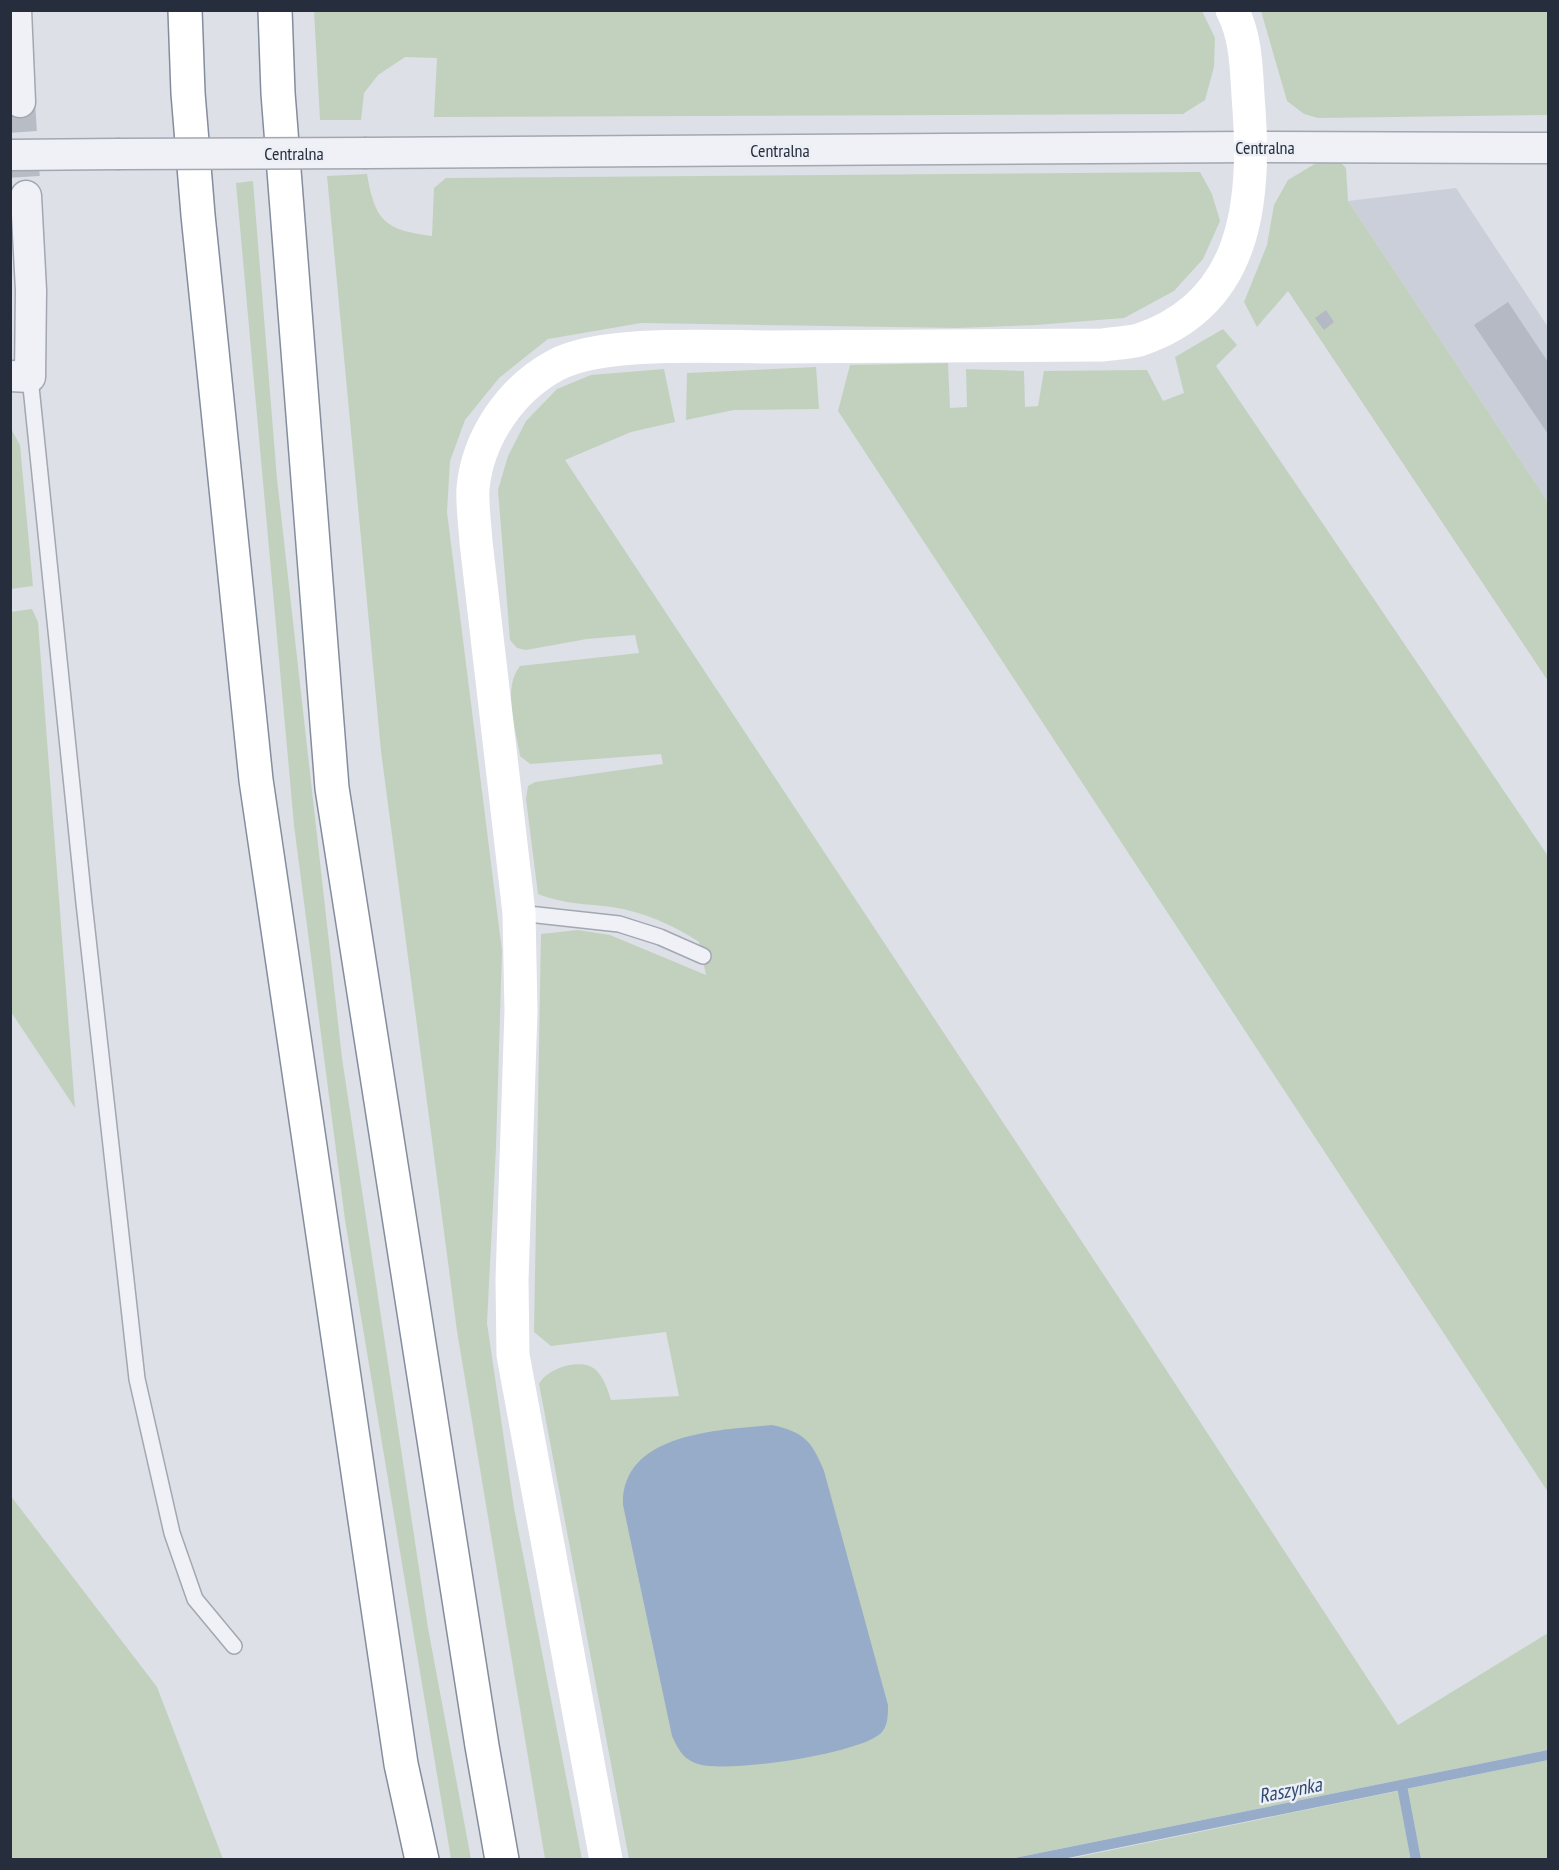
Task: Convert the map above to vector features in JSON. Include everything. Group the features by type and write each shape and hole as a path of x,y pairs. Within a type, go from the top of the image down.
{"main road":[{"path":"185,10 188,93 198,215 255,780 401,1764 422,1860"},
{"path":"275,10 278,93 332,788 482,1746 501,1853"},
{"path":"606,1860 513,1355 512,1280 521,1011 519,913 476,542 473,488 479,460 500,412 535,380 556,365 604,351 679,347 1103,345 1138,340 1169,326 1197,308 1221,283 1240,239 1252,165 1243,41 1232,10"}],"street":[{"path":"16,10 20,102"},
{"name":"Centralna","path":"10,154 1251,147 1548,148"},
{"path":"20,377 31,290 26,196"}],"lane":[{"path":"20,377 84,903 137,1379 172,1533 195,1599 234,1646"},
{"path":"519,913 619,924 660,937 703,956"}],"shaded area":[{"path":"1456,188 1548,327 1548,502 1348,201"}],"green space":[{"path":"314,11 1202,11 1215,38 1214,67 1205,100 1183,114 434,117 437,58 405,57 378,75 364,93 361,120 320,120"},
{"path":"1261,11 1546,11 1548,15 1548,115 1318,118 1304,114 1287,101"},
{"path":"1338,160 1346,168 1348,201 1548,502 1548,681 1288,291 1257,327 1244,302 1267,245 1274,205 1288,180 1318,162"},
{"path":"1200,172 1212,194 1220,221 1203,259 1174,291 1124,318 958,328 641,323 548,339 499,378 465,420 450,461 447,512 502,951 496,1147 487,1323 514,1508 582,1859 545,1859 457,1331 381,751 327,176 367,174 374,203 385,220 403,230 432,236 434,188 446,178"},
{"path":"253,181 277,479 342,1058 428,1628 471,1859 451,1859 345,1220 294,825 236,183"},
{"path":"1223,329 1237,345 1216,366 1548,856 1548,1492 838,411 850,365 948,363 950,408 967,407 966,369 1024,371 1025,407 1038,406 1044,371 1147,370 1163,401 1184,393 1175,357"},
{"path":"816,367 819,409 734,410 686,420 687,373"},
{"path":"664,369 675,422 631,432 565,460 1129,1313 1398,1725 1548,1633 1548,1750 1010,1859 629,1859 539,1384 549,1373 557,1369 582,1364 590,1366 599,1373 611,1400 679,1396 666,1332 551,1346 534,1332 541,934 578,930 610,935 706,975 699,942 679,930 624,909 566,902 538,894 526,799 528,786 535,782 663,764 661,754 530,764 520,756 511,697 515,675 520,666 639,653 635,635 587,639 526,650 517,648 510,640 498,490 508,456 526,421 557,389 591,375"},
{"path":"10,427 20,445 33,586 11,589"},
{"path":"32,609 38,622 75,1108 11,1012 11,612"},
{"path":"10,1495 157,1687 223,1859 11,1859"},
{"path":"1548,1760 1548,1859 1063,1860"}],"water":[{"path":"772,1425 792,1431 806,1439 824,1471 888,1705 887,1721 880,1734 867,1741 818,1755 732,1766 695,1763 683,1755 672,1736 623,1505 627,1481 638,1463 655,1449 676,1440 726,1429"},
{"path":"1548,1750 1548,1760 1063,1859 1010,1859"}],"building":[{"path":"1508,302 1548,362 1548,434 1474,325"},
{"path":"1326,310 1334,322 1324,330 1315,318"}],"waterway":[{"path":"1402,1786 1416,1860"}],"tunnel":[{"path":"20,102 26,196"}],"water label":[{"name":"Raszynka","path":"1290,1790"}]}
